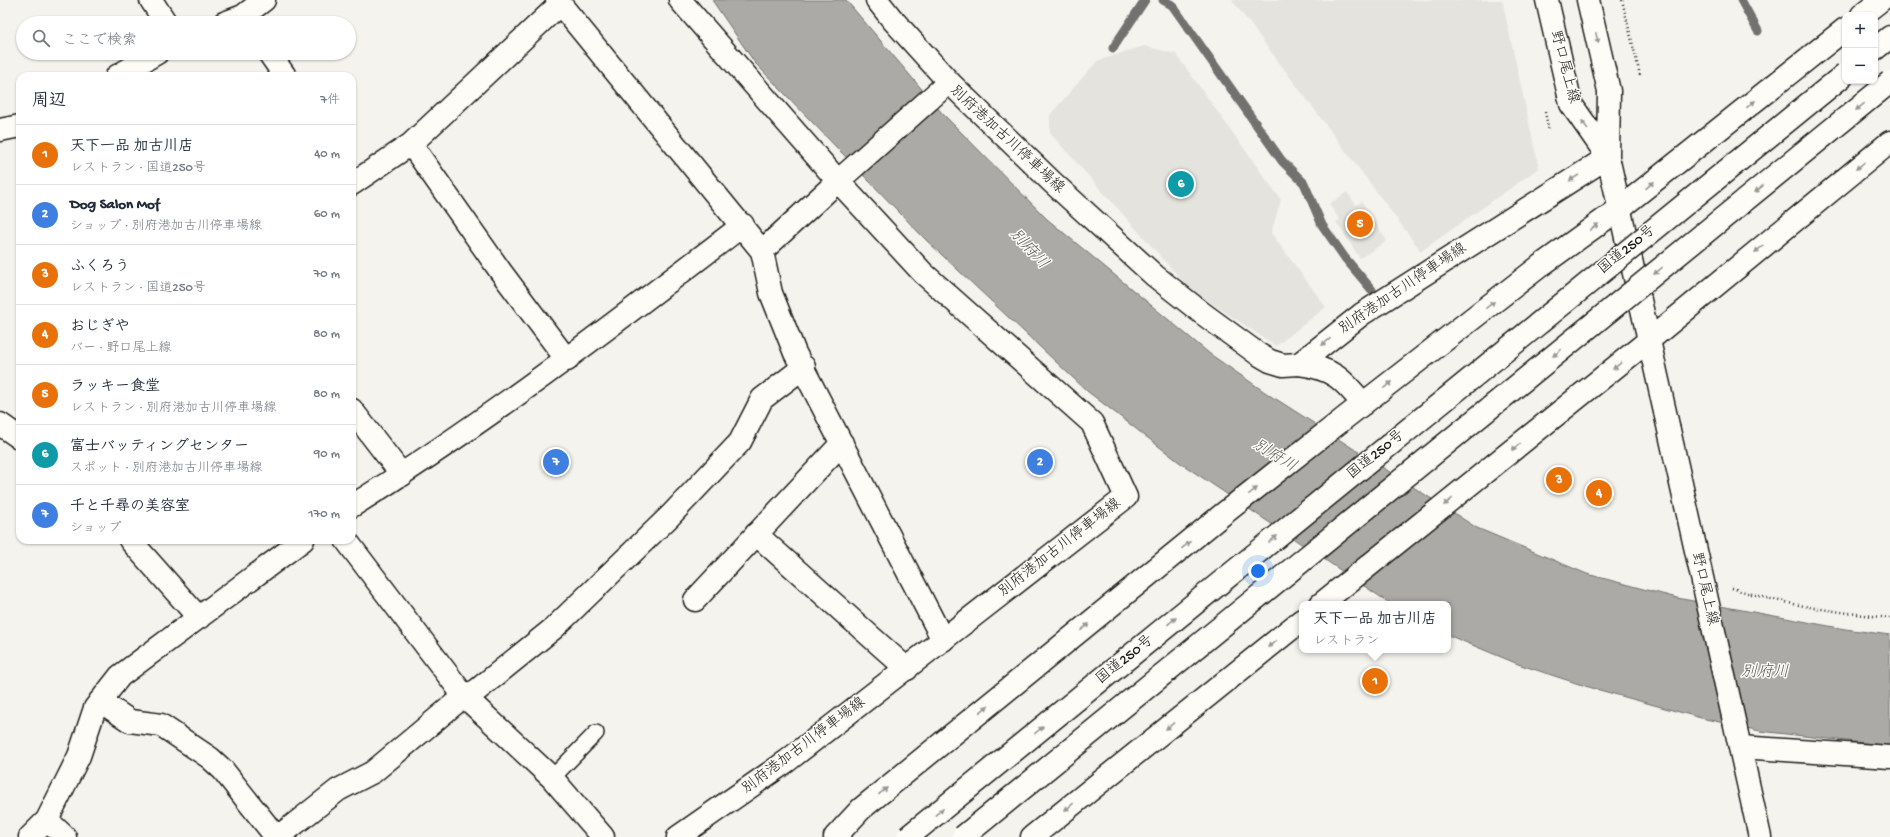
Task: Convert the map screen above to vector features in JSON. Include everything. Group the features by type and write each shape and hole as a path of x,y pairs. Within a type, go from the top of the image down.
{"main road":[{"path":"151,0 161,16"},
{"path":"244,16 264,0"},
{"path":"680,0 843,177 762,251"},
{"path":"877,0 944,87"},
{"name":"野口尾上線","path":"1547,0 1571,104 1608,157"},
{"path":"1588,0 1608,92 1608,157 1648,341"},
{"path":"1866,12 1881,0"},
{"path":"356,181 411,144 558,2 743,225 762,251 771,293 796,353 943,640"},
{"path":"822,837 861,809 1222,515 1346,417 1540,266 1619,209 1842,31"},
{"path":"1876,48 1890,37"},
{"path":"124,72 145,60"},
{"path":"274,60 282,72"},
{"name":"国道250号","path":"908,837 1842,76"},
{"path":"963,837 1890,82"},
{"name":"別府港加古川停車場線","path":"678,837 787,761 1126,497 1092,423 923,273 843,177 944,87 1052,182 1155,276 1202,313 1270,361 1283,365 1299,364 1362,314 1512,216 1608,157"},
{"path":"0,130 16,127"},
{"path":"1325,601 1648,341 1890,142"},
{"path":"411,144 501,272 567,360"},
{"path":"356,504 402,475 567,360 743,225"},
{"name":"野口尾上線","path":"1648,341 1760,837"},
{"path":"1299,364 1316,366 1331,372 1346,382 1363,404"},
{"path":"100,701 130,721 161,725 210,758 223,770 277,837 338,790 373,772 464,696 476,691 554,628 670,516 740,442 762,399 804,367"},
{"path":"356,415 402,475"},
{"path":"0,424 16,435"},
{"path":"695,600 842,443"},
{"path":"756,534 907,668"},
{"path":"134,544 199,618"},
{"path":"30,837 46,820 79,756 95,708 120,676 199,618 290,544"},
{"path":"349,544 464,696 552,778 603,837"},
{"path":"1032,837 1299,622"},
{"path":"1738,741 1890,757"},
{"path":"835,837 861,809"},
{"path":"46,820 65,837"}],"lane":[{"path":"552,778 596,733"}],"path":[{"path":"1622,0 1640,75"},
{"path":"1703,583 1765,599 1818,610 1890,618"}],"shaded area":[{"path":"1232,0 1502,0 1539,168 1421,251"},
{"path":"1144,46 1176,54 1281,200 1271,233 1326,307 1276,346 1190,289 1050,133 1050,115 1097,61"},
{"path":"1347,192 1356,205 1362,202 1387,241 1360,258 1336,222 1340,220 1329,204"}],"water":[{"name":"別府川","path":"712,0 846,0 942,113 1047,219 1210,354 1275,399 1477,528 1587,574 1677,598 1845,629 1890,635 1890,746 1760,731 1701,718 1585,686 1518,664 1451,636 1451,601 1387,601 1179,462 1087,391 926,240 755,63"}],"waterway":[{"path":"1113,48 1145,0"},
{"path":"1163,0 1172,5 1282,161 1304,183 1322,225 1345,258 1372,290"},
{"path":"1741,0 1758,31"}],"place":[{"name":"富士バッティングセンター","path":"1181,184"},
{"name":"ラッキー食堂","path":"1360,224"},
{"name":"千と千尋の美容室","path":"556,462"},
{"name":"Dog Salon Mof","path":"1040,462"},
{"name":"ふくろう","path":"1559,480"},
{"name":"おじぎや","path":"1599,493"},
{"name":"天下一品 加古川店","path":"1375,681"}]}
